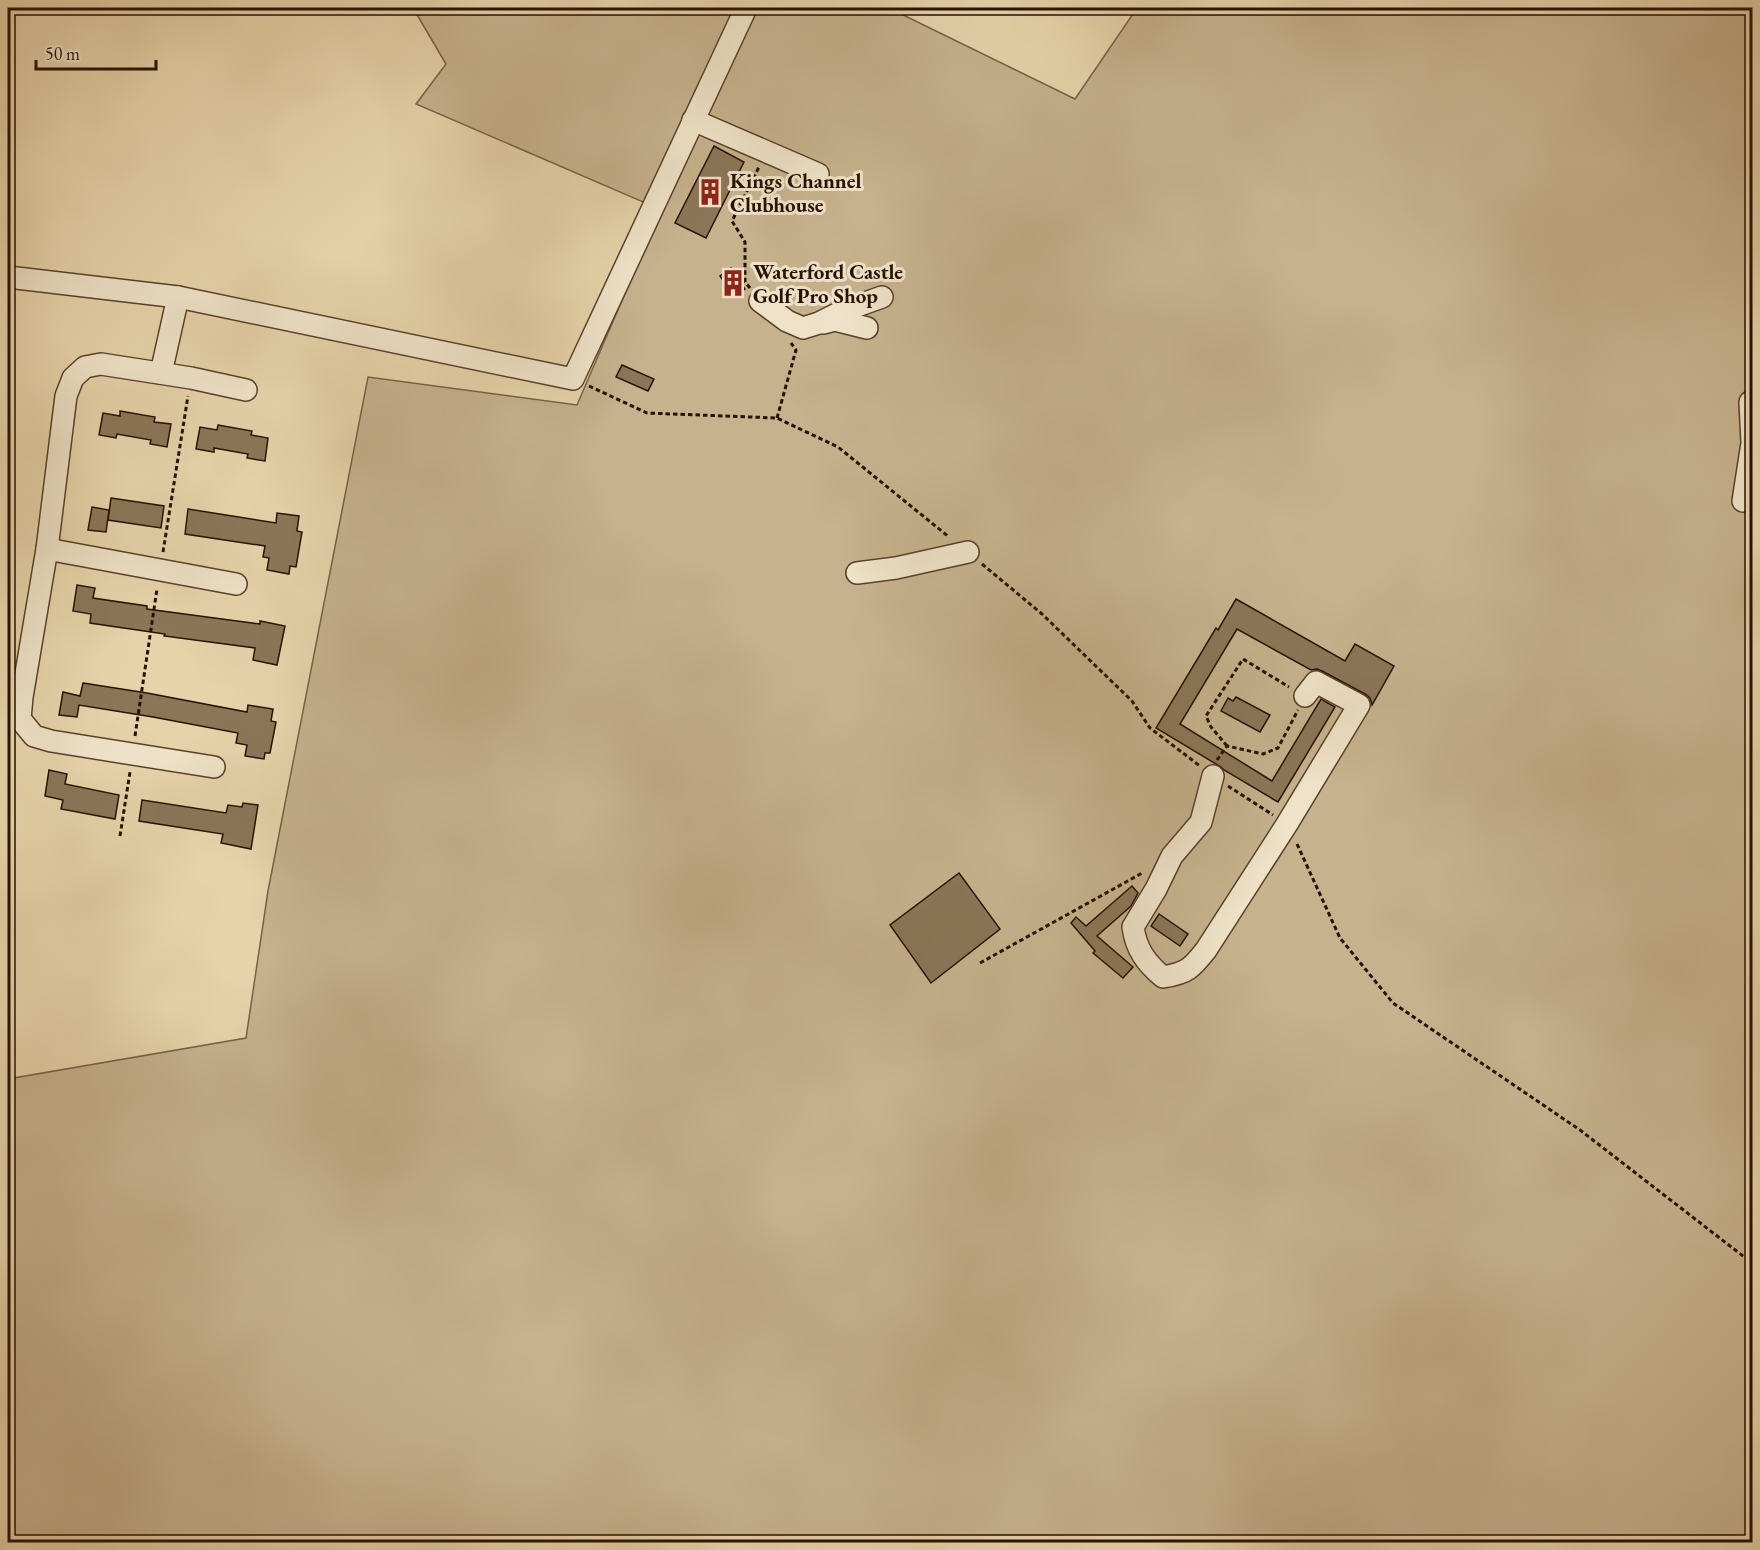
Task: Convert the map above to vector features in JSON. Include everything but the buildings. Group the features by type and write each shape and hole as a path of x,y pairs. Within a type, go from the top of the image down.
{"street":[{"path":"8,277 178,297 573,379 746,8"},
{"path":"693,120 818,174"},
{"path":"161,373 178,297"},
{"path":"819,323 843,311 882,297"},
{"path":"760,302 787,321 803,328 835,320 867,328"},
{"path":"214,767 51,741 33,736 20,719 47,549 66,396 73,378 85,367 101,363 246,390"},
{"path":"1743,501 1752,444 1750,402 1752,402"},
{"path":"47,549 236,584"},
{"path":"857,573 896,568 968,552"},
{"path":"1213,776 1201,822 1172,856 1156,890 1133,927 1140,952 1163,977 1178,974 1192,967 1199,959 1287,824 1359,705 1316,682 1305,696"}],"path":[{"path":"120,836 191,378"},
{"path":"573,379 647,413 777,418 838,447 1042,614 1132,701 1150,728 1213,776 1287,824 1340,938 1393,1003 1580,1130 1752,1263"},
{"path":"1243,659 1305,696 1278,748 1263,754 1227,746 1211,727 1206,716 1243,659"},
{"path":"1213,776 1214,764 1227,746"},
{"path":"980,963 1172,856"}],"shaded area":[{"path":"413,8 889,8 1075,99 1137,8 1752,8 1752,1542 8,1542 8,1079 246,1038 268,891 368,377 577,405 658,217 648,204 416,104 446,64"}],"place":[{"name":"Kings Channel Clubhouse","path":"710,192"},
{"name":"Waterford Castle Golf Pro Shop","path":"733,283"}]}
